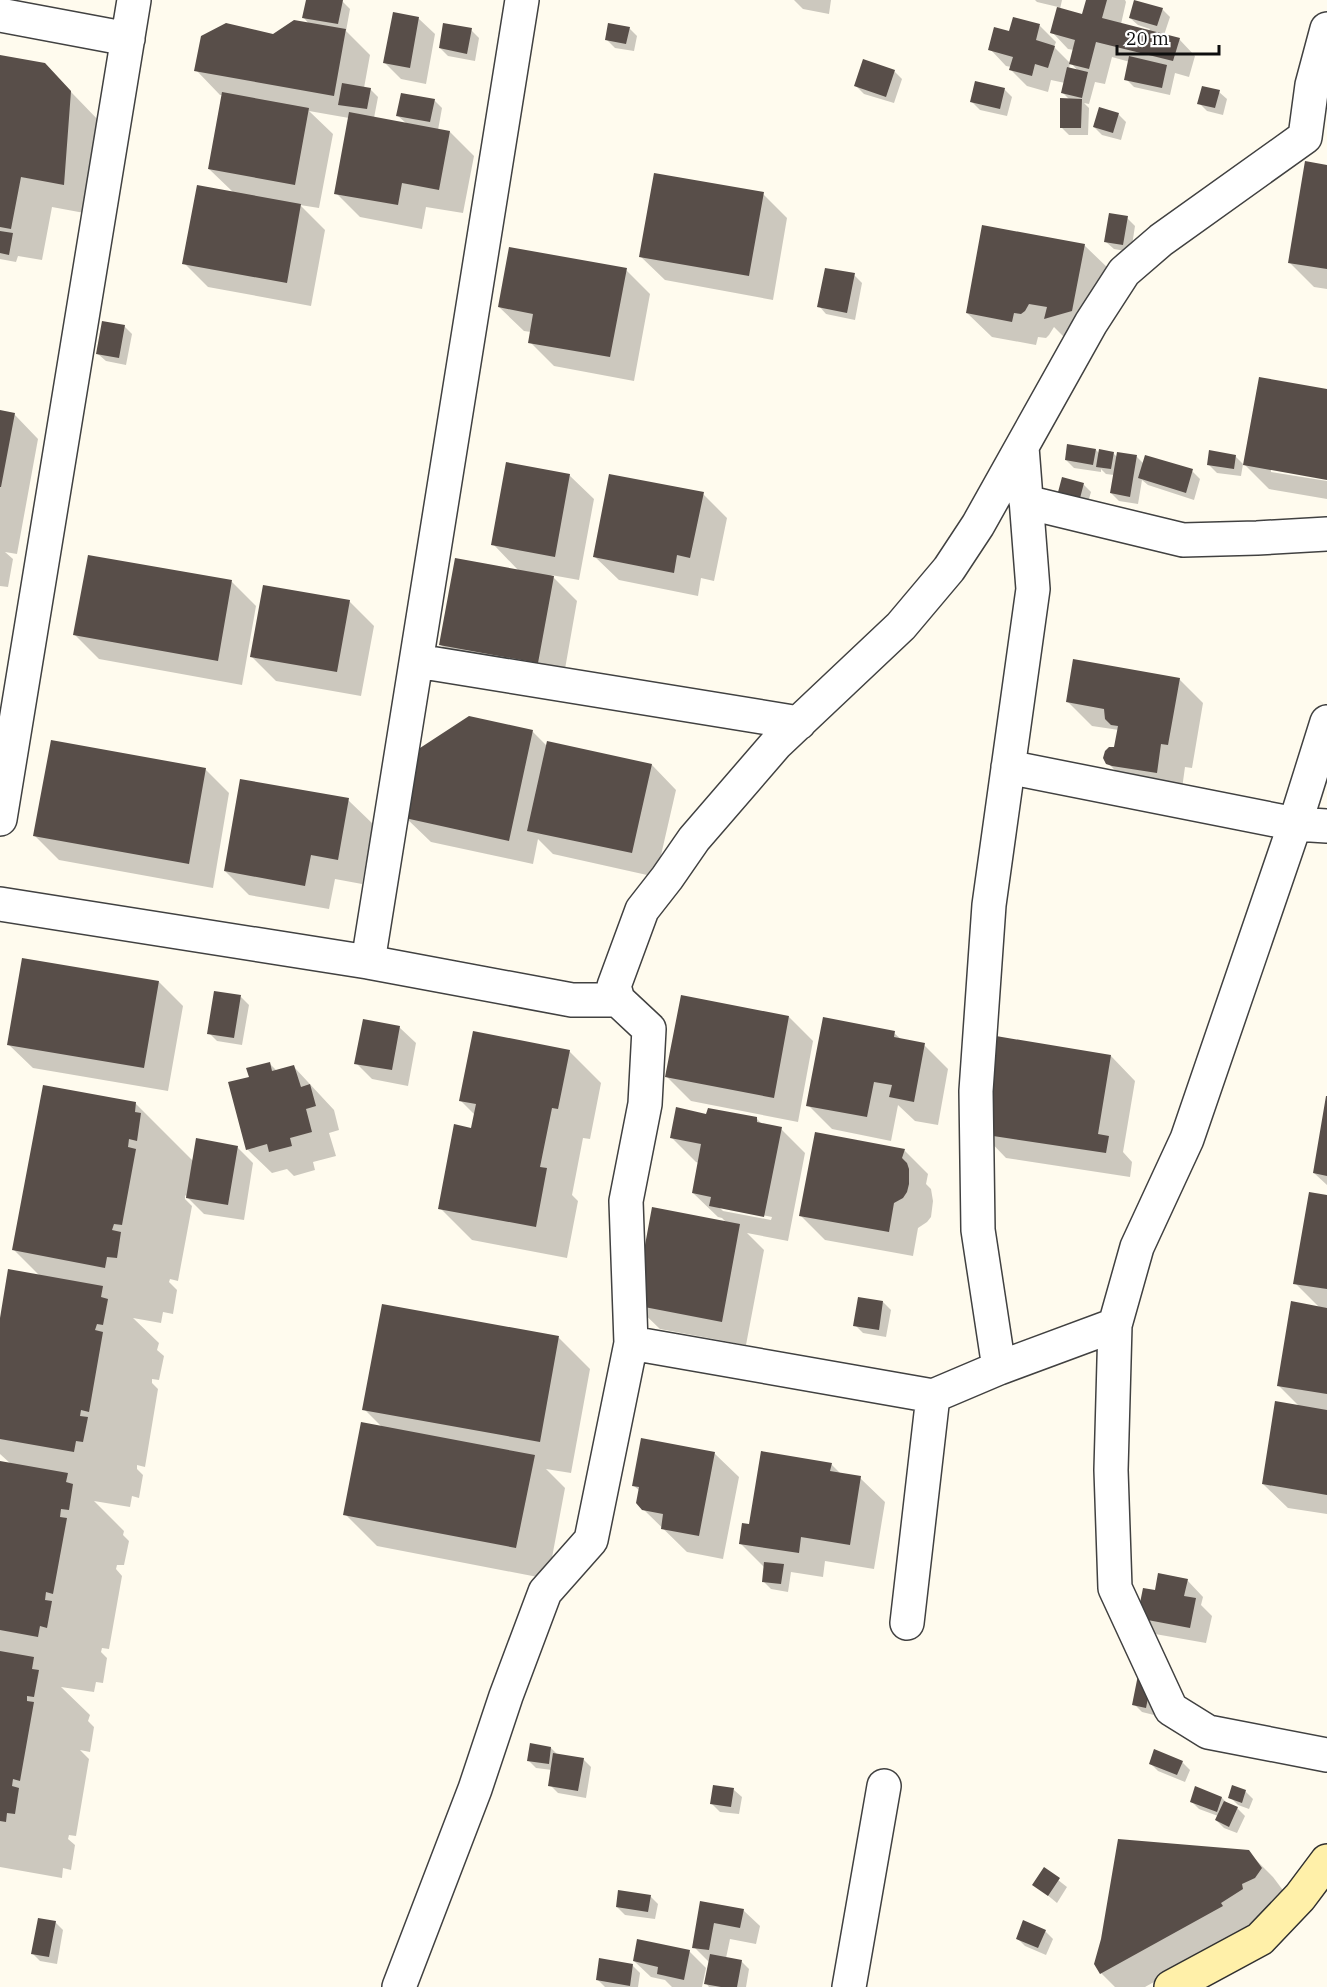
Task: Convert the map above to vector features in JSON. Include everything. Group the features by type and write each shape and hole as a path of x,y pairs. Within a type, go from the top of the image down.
{"street":[{"path":"0,819 5,754 134,0"},
{"path":"368,962 417,661 514,1"},
{"path":"0,15 128,39"},
{"path":"399,1987 476,1789 506,1696 545,1592 591,1540 631,1343 626,1201 645,1104 649,1029 618,1000 614,986 642,910 694,839 777,744 901,626 949,569 978,525 1091,323 1124,272 1161,240 1305,137 1319,87 1327,29"},
{"path":"999,1368 978,1230 976,1091 989,905 1034,590 1022,447"},
{"path":"1026,502 1184,540 1327,534"},
{"path":"417,661 799,723"},
{"path":"1327,722 1311,825 1187,1139 1137,1247 1115,1325 1111,1470 1115,1588 1171,1709 1208,1732 1327,1755"},
{"path":"1008,767 1311,825"},
{"path":"0,904 368,962 572,1000 618,1000"},
{"path":"631,1343 933,1396 999,1368 1115,1325"},
{"path":"907,1623 933,1396"},
{"path":"849,1987 884,1786"},
{"path":"1171,1987 1260,1939 1300,1897 1327,1861"}],"building":[{"path":"306,0 343,0 338,24 302,18"},
{"path":"1086,0 1107,0 1102,18 1180,38 1173,61 1096,42 1089,69 1069,64 1075,40 1050,33 1057,7 1082,14"},
{"path":"1134,0 1163,8 1157,26 1129,18"},
{"path":"393,12 419,17 410,68 383,63"},
{"path":"1013,17 1040,24 1036,40 1055,46 1048,68 1035,64 1032,76 1009,70 1013,57 988,50 994,27 1009,31"},
{"path":"294,20 346,29 334,96 194,71 201,36 226,23 273,34"},
{"path":"443,23 472,28 467,54 439,48"},
{"path":"608,23 630,27 626,44 605,40"},
{"path":"0,55 45,63 71,91 64,185 21,177 11,229 0,227"},
{"path":"1129,56 1167,65 1162,88 1124,80"},
{"path":"863,59 895,70 886,97 854,86"},
{"path":"1067,67 1088,72 1082,98 1061,93"},
{"path":"975,81 1005,88 1000,109 970,102"},
{"path":"342,83 371,88 367,109 338,105"},
{"path":"1202,86 1220,90 1215,108 1197,104"},
{"path":"222,92 309,108 295,185 208,169"},
{"path":"401,93 435,99 430,122 396,116"},
{"path":"1060,98 1082,99 1081,128 1060,128"},
{"path":"1099,107 1119,113 1113,133 1093,127"},
{"path":"349,112 450,131 439,190 402,183 398,205 334,194"},
{"path":"1305,161 1327,165 1327,269 1288,263"},
{"path":"654,173 764,192 749,276 639,257"},
{"path":"197,185 301,204 287,283 182,264"},
{"path":"1109,213 1128,216 1123,245 1104,242"},
{"path":"982,225 1085,244 1072,311 1044,319 1047,307 1029,304 1021,314 1014,313 1012,322 966,313"},
{"path":"0,231 13,233 9,255 0,253"},
{"path":"509,247 627,268 610,357 528,343 533,314 498,307"},
{"path":"825,268 855,273 847,313 817,307"},
{"path":"102,321 125,325 119,358 96,354"},
{"path":"1259,377 1327,389 1327,480 1243,465"},
{"path":"0,410 15,413 1,487 0,487"},
{"path":"1067,444 1096,449 1093,465 1065,460"},
{"path":"1099,449 1114,452 1111,469 1096,467"},
{"path":"1209,450 1236,455 1234,469 1207,465"},
{"path":"1117,452 1137,455 1130,497 1110,493"},
{"path":"1145,455 1193,469 1186,493 1138,478"},
{"path":"506,462 570,474 555,557 491,545"},
{"path":"609,474 704,492 690,558 677,555 674,573 593,557"},
{"path":"1062,477 1084,483 1079,502 1057,496"},
{"path":"88,555 232,580 218,661 73,635"},
{"path":"455,558 554,576 538,663 439,645"},
{"path":"263,585 350,600 337,672 250,657"},
{"path":"1073,659 1180,678 1168,745 1161,744 1157,773 1106,764 1103,758 1105,751 1109,747 1114,747 1118,726 1111,725 1105,719 1104,709 1066,702"},
{"path":"469,716 533,730 509,841 405,818 420,748"},
{"path":"51,740 206,768 189,864 33,836"},
{"path":"547,741 652,764 632,853 527,831"},
{"path":"240,779 349,798 338,860 311,855 305,886 224,871"},
{"path":"22,958 159,981 144,1068 7,1045"},
{"path":"214,991 241,995 234,1038 207,1034"},
{"path":"681,995 789,1016 774,1098 665,1077"},
{"path":"823,1017 895,1031 894,1037 925,1043 914,1102 889,1097 892,1085 874,1082 867,1117 806,1106"},
{"path":"363,1019 400,1026 392,1070 354,1064"},
{"path":"473,1031 570,1050 558,1109 552,1108 540,1167 547,1168 536,1227 438,1209 454,1124 471,1128 476,1104 459,1101"},
{"path":"996,1036 1111,1055 1098,1134 1109,1136 1106,1153 980,1134"},
{"path":"270,1062 272,1071 294,1065 301,1087 310,1084 316,1106 306,1109 312,1132 290,1138 292,1146 269,1152 267,1144 246,1150 228,1082 249,1077 246,1068"},
{"path":"43,1085 136,1102 135,1112 141,1113 137,1141 129,1139 128,1147 136,1149 122,1225 114,1224 112,1230 121,1232 117,1258 107,1257 105,1268 12,1250"},
{"path":"1327,1096 1327,1176 1313,1173"},
{"path":"676,1107 706,1114 708,1108 757,1117 757,1122 782,1127 764,1217 709,1206 711,1197 692,1193 701,1144 670,1138"},
{"path":"815,1132 905,1149 902,1158 909,1169 909,1184 903,1198 894,1203 889,1232 799,1216"},
{"path":"196,1138 238,1146 228,1205 186,1198"},
{"path":"1309,1192 1327,1195 1327,1289 1293,1284"},
{"path":"652,1207 740,1224 722,1322 634,1305"},
{"path":"8,1269 103,1286 101,1297 108,1299 103,1325 97,1324 95,1330 103,1332 89,1412 81,1410 80,1416 88,1417 83,1442 76,1441 74,1452 0,1439 0,1318"},
{"path":"858,1297 883,1301 879,1330 853,1326"},
{"path":"1291,1301 1327,1308 1327,1394 1277,1386"},
{"path":"382,1304 559,1336 540,1442 362,1410"},
{"path":"1275,1401 1327,1410 1327,1495 1262,1484"},
{"path":"361,1422 535,1455 516,1548 343,1515"},
{"path":"641,1438 715,1452 699,1536 661,1529 663,1514 642,1510 636,1503 639,1487 632,1486"},
{"path":"761,1451 832,1463 830,1471 861,1476 850,1545 801,1537 799,1553 739,1544 742,1523 749,1524"},
{"path":"0,1461 68,1473 66,1482 73,1484 69,1510 61,1509 60,1517 67,1518 53,1594 46,1592 45,1600 52,1601 47,1628 40,1626 38,1637 0,1630"},
{"path":"764,1562 784,1564 781,1584 762,1582"},
{"path":"1158,1573 1188,1579 1184,1596 1196,1598 1190,1628 1137,1618 1143,1588 1155,1590"},
{"path":"0,1651 34,1657 32,1669 39,1670 34,1697 27,1696 27,1701 34,1702 20,1781 13,1779 12,1786 19,1788 15,1814 7,1813 6,1822 0,1821"},
{"path":"1138,1675 1152,1678 1146,1708 1132,1705"},
{"path":"530,1743 551,1747 549,1764 527,1761"},
{"path":"1154,1749 1183,1761 1177,1775 1149,1764"},
{"path":"553,1753 584,1758 578,1791 548,1786"},
{"path":"713,1785 734,1788 731,1807 710,1804"},
{"path":"1232,1785 1246,1790 1242,1803 1228,1798"},
{"path":"1195,1786 1222,1797 1217,1812 1190,1802"},
{"path":"1224,1801 1238,1807 1229,1827 1215,1820"},
{"path":"1118,1839 1249,1850 1262,1868 1255,1878 1242,1884 1243,1889 1221,1903 1223,1906 1100,1974 1094,1964 1101,1939"},
{"path":"1044,1867 1060,1878 1048,1896 1032,1885"},
{"path":"618,1890 651,1895 648,1912 616,1907"},
{"path":"700,1901 744,1909 740,1928 714,1923 709,1950 692,1948"},
{"path":"38,1918 56,1921 49,1957 31,1954"},
{"path":"1023,1920 1046,1930 1038,1948 1016,1939"},
{"path":"637,1939 690,1950 684,1980 657,1974 658,1967 633,1961"},
{"path":"710,1954 742,1960 737,1987 704,1984"},
{"path":"599,1958 633,1964 630,1986 596,1980"}]}
